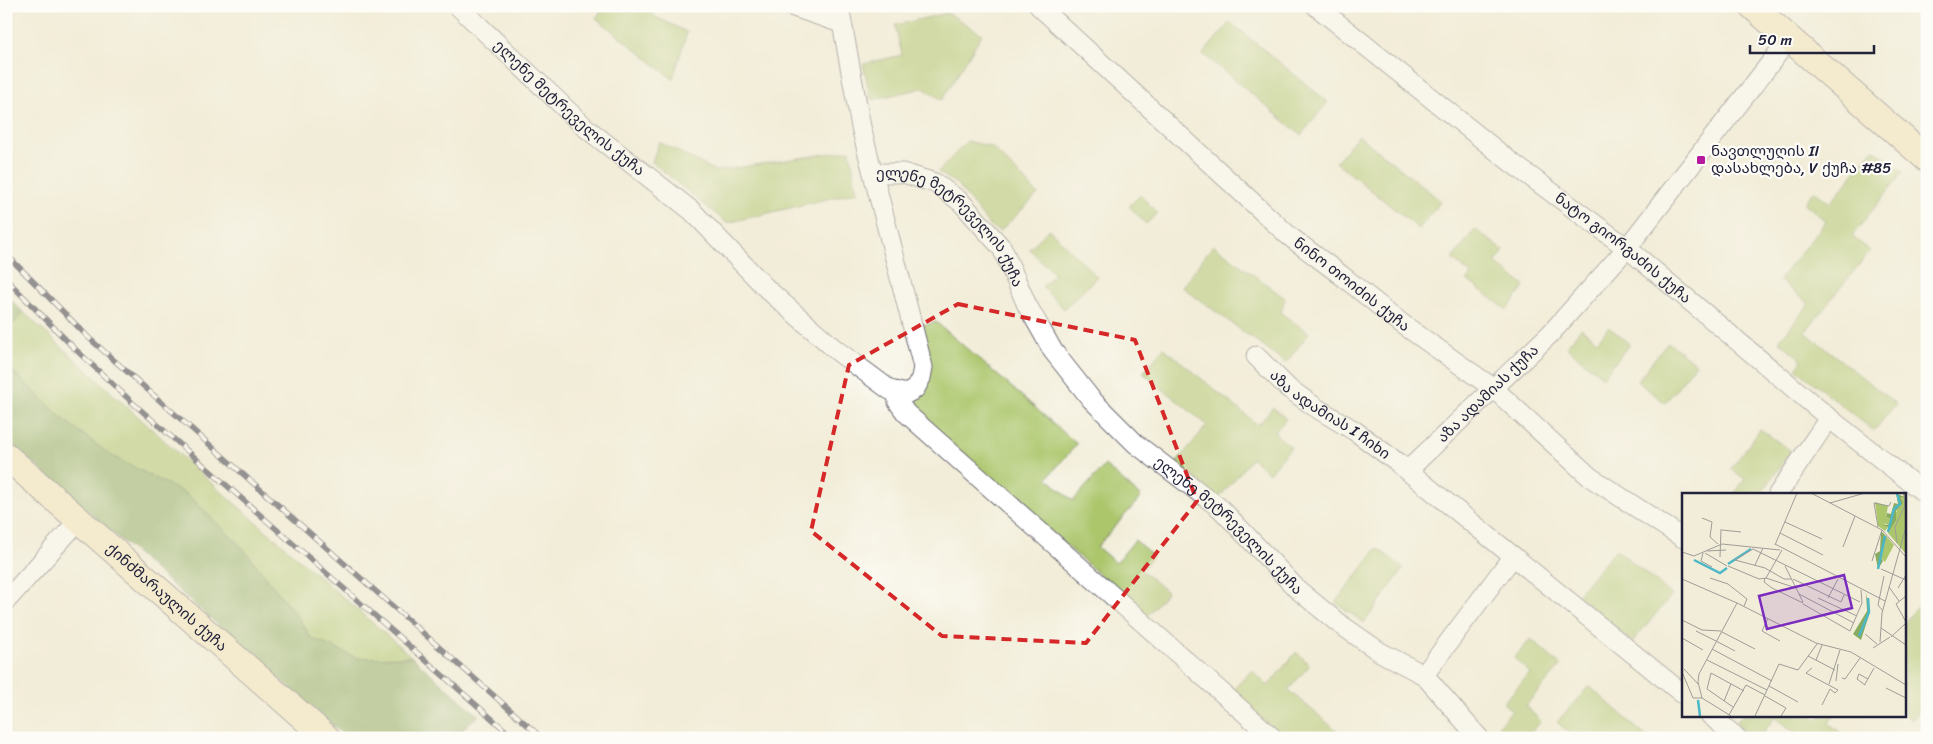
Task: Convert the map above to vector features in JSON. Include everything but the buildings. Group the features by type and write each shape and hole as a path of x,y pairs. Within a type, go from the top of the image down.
{"main road":[{"path":"1752,6 1927,159"},
{"name":"ქინძმარაულის ქუჩა","path":"6,456 327,738"}],"street":[{"name":"ელენე მეტრეველის ქუჩა","path":"458,6 586,128 692,212 774,295 836,350 890,390 906,394 915,389 921,378 923,367 873,173 903,173 935,183 961,202 1002,248 1027,304 1053,352 1091,399 1136,444 1221,509 1297,589 1337,622 1380,652 1424,675 1479,738"},
{"path":"791,6 840,15 861,127 873,173"},
{"name":"ნინო თოიძის ქუჩა","path":"1040,6 1289,236 1401,323 1493,388 1590,477 1682,537"},
{"name":"ნატო გიორგაძის ქუჩა","path":"1316,6 1512,163 1627,248 1829,418 1927,495"},
{"name":"აზა ადამიას ქუჩა","path":"1407,471 1551,333 1627,248 1790,39"},
{"name":"აზა ადამიას I ჩიხი","path":"1256,356 1288,388 1355,431 1407,471"},
{"path":"897,392 898,402 906,413 1274,738"},
{"path":"1779,493 1829,418"},
{"path":"1407,471 1682,693"},
{"path":"6,601 79,520"},
{"path":"1424,675 1513,556"},
{"path":"1711,716 1737,738"}],"highlighted area":[{"path":"958,304 1135,340 1197,501 1086,643 942,636 811,531 849,365"}],"green space":[{"path":"605,6 658,6 652,15 687,32 673,79 596,18"},
{"path":"948,13 982,34 942,100 923,88 871,100 863,64 902,55 895,25"},
{"path":"1230,22 1328,102 1301,135 1203,54"},
{"path":"1358,135 1441,201 1419,229 1336,162"},
{"path":"967,141 992,147 1038,194 1000,231 990,226 957,184 938,172"},
{"path":"659,142 716,171 850,150 857,192 727,223 652,162"},
{"path":"1874,149 1903,172 1852,236 1870,251 1805,332 1896,404 1874,431 1796,369 1802,360 1779,341 1809,304 1779,280 1826,221 1804,203 1814,191 1830,203"},
{"path":"1140,195 1158,213 1146,224 1129,206"},
{"path":"1049,229 1097,277 1064,309 1042,287 1054,274 1029,249"},
{"path":"1475,229 1504,251 1495,263 1525,286 1507,310 1467,280 1471,274 1452,259"},
{"path":"1213,245 1285,298 1281,313 1309,333 1286,363 1182,287"},
{"path":"6,295 23,312 6,332"},
{"path":"23,312 209,481 412,657 357,658 311,638 299,619 241,546 188,495 110,455 63,419 8,367 6,332"},
{"path":"936,322 1077,444 1047,478 1073,501 1105,465 1141,497 1097,547 1116,563 1135,540 1153,556 1141,570 1167,592 1147,616 911,410 909,400 920,396 926,388 929,379 930,369 920,326"},
{"path":"1609,327 1630,344 1603,377 1566,347 1581,328 1597,341"},
{"path":"1668,342 1696,364 1665,403 1637,381"},
{"path":"1164,348 1258,425 1273,407 1286,419 1274,433 1291,447 1269,473 1252,458 1219,498 1176,463 1207,425 1143,373"},
{"path":"6,362 8,367 63,419 110,455 188,495 241,546 299,619 311,638 357,658 412,657 479,716 469,723 456,738 347,738 6,439"},
{"path":"1760,429 1791,451 1762,493 1735,493 1745,479 1731,469"},
{"path":"1377,548 1404,568 1364,623 1336,603"},
{"path":"1616,549 1672,595 1632,642 1577,595"},
{"path":"1927,595 1927,702 1912,720 1906,716 1906,621"},
{"path":"1531,639 1561,666 1525,706 1541,721 1526,738 1488,738 1512,711 1503,703 1530,673 1514,658"},
{"path":"1296,652 1310,665 1288,690 1346,738 1283,738 1231,692 1252,670 1268,686"},
{"path":"1589,686 1647,738 1575,738 1557,722"},
{"path":"1741,716 1812,716 1818,720 1821,716 1833,716 1829,723 1847,738 1802,738 1775,717 1759,738 1755,738 1736,723"}],"railway":[{"path":"6,254 90,339 542,738"},
{"path":"6,279 75,349 134,404 514,738"}],"place":[{"name":"ნავთლუღის II დასახლება, V ქუჩა #85","path":"1701,160"}]}
